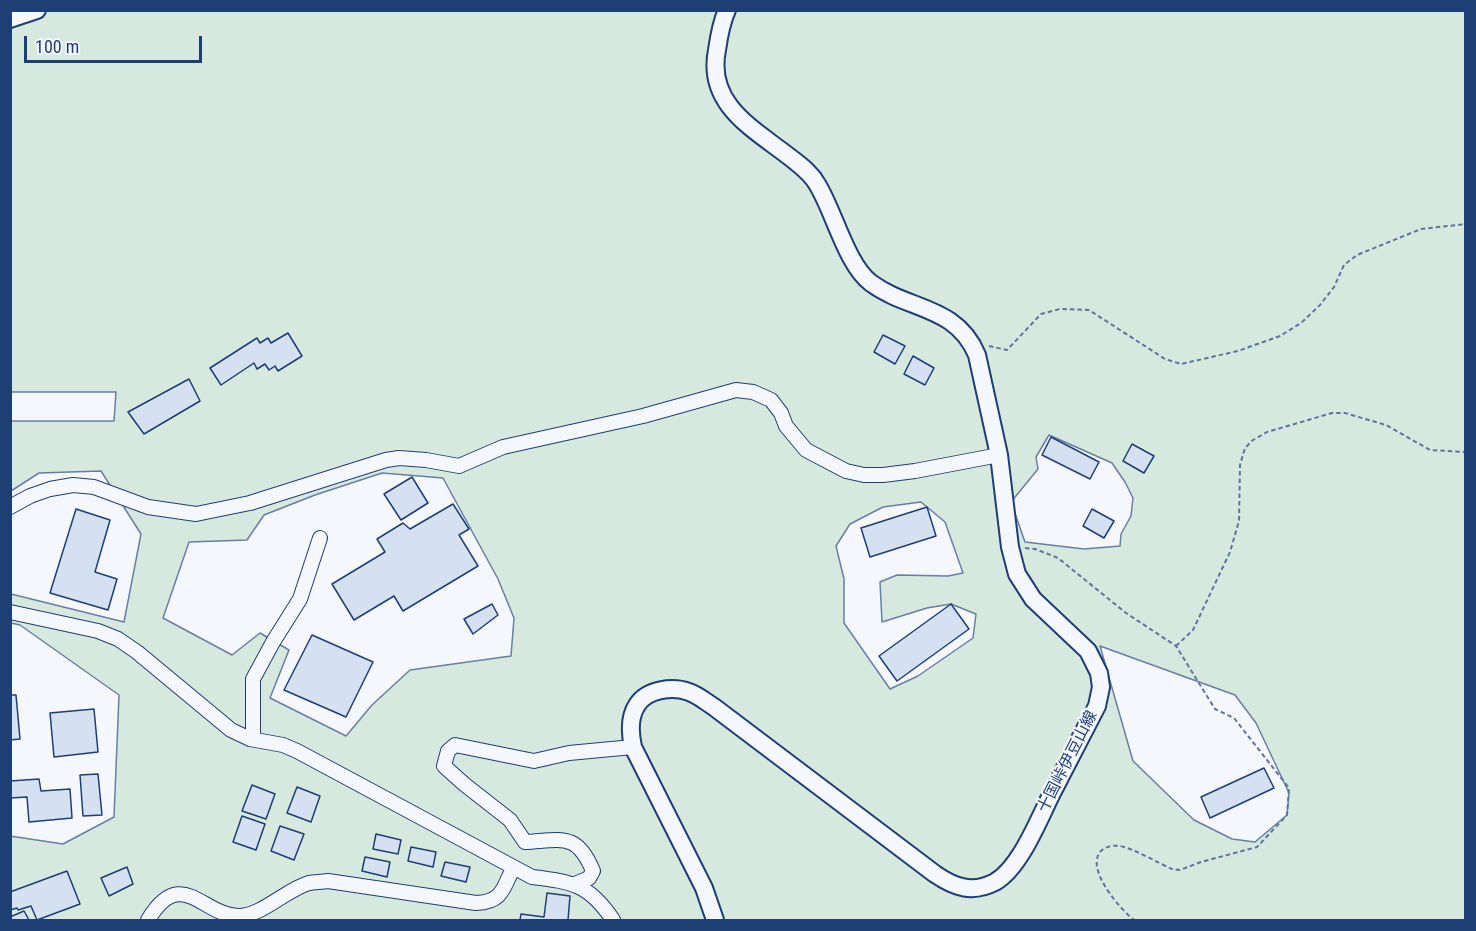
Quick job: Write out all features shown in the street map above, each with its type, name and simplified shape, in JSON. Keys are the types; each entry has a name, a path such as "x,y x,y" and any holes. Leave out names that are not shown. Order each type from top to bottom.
{"main road":[{"name":"十国峠伊豆山線","path":"715,921 704,888 633,747 630,733 632,716 638,703 657,690 674,689 689,692 714,707 952,885 970,890 995,881 1010,868 1030,836 1097,706 1101,687 1099,673 1088,651 1033,599 1017,574 1010,547 999,455 977,355 972,343 965,333 950,320 891,294 873,284 859,272 817,183 806,170 736,114 724,101 716,82 715,60 722,20 727,10"},
{"path":"10,19 31,12"}],"street":[{"path":"10,507 40,492 74,485 94,487 148,507 169,512 196,514 250,503 386,460 417,459 459,466 503,447 643,416 736,390 753,392 771,400 781,413 786,426 806,450 855,473 883,475 999,455"},
{"path":"253,739 253,679 300,599 320,538"},
{"path":"10,612 98,631 118,639 231,730 253,739 283,745 297,751 532,877 574,884 601,901 613,921"},
{"path":"574,884 589,878 593,871 586,854 575,842 559,840 525,842 510,820 444,766 448,751 455,745 534,761 570,753 633,747"},
{"path":"148,921 160,903 169,897 193,896 227,914 240,916 251,913 308,883 328,881 476,903 489,902 500,896 513,868"}],"path":[{"path":"972,343 1006,350 1041,314 1060,309 1089,310 1165,359 1181,364 1202,360 1238,351 1280,336 1301,323 1320,305 1334,287 1344,266 1357,255 1421,229 1466,224"},
{"path":"1176,646 1193,630 1230,552 1239,521 1240,465 1245,448 1253,440 1267,432 1332,413 1345,413 1386,425 1430,450 1466,452"},
{"path":"1010,547 1035,549 1058,558 1126,613 1176,646 1215,709 1234,718 1289,788 1287,815 1257,847 1180,870 1172,869 1120,846 1108,846 1100,852 1096,861 1102,882 1134,921"}],"shaded area":[{"path":"11,11 1465,11 1465,920 11,920 10,836 63,844 114,817 119,695 20,625 11,623 11,594 124,622 141,534 101,471 39,473 11,491 11,421 114,421 116,392 11,392","holes":["1049,435 1112,463 1133,498 1131,516 1121,534 1120,546 1084,549 1025,542 1011,502 1038,469 1036,457","382,473 443,478 498,579 514,618 511,656 410,670 372,705 346,736 270,698 289,650 260,633 232,655 163,618 189,542 247,540 264,515","921,502 945,522 963,573 948,576 897,575 880,582 882,622 927,608 951,604 976,614 973,638 918,676 890,689 844,623 844,579 836,546 850,524 883,507","1100,646 1235,695 1256,723 1289,793 1287,815 1255,842 1232,839 1194,820 1133,761"]}],"building":[{"path":"288,333 302,356 278,371 275,366 269,370 265,364 257,369 254,363 221,385 210,368 257,338 260,343 268,338 271,343"},
{"path":"883,335 905,346 895,364 874,352"},
{"path":"913,356 934,368 925,385 904,374"},
{"path":"189,379 200,401 144,434 128,412"},
{"path":"1051,437 1099,462 1090,479 1042,455"},
{"path":"1132,444 1154,456 1144,473 1123,461"},
{"path":"412,477 428,503 401,520 384,494"},
{"path":"453,504 469,529 459,535 478,566 403,611 394,596 354,620 332,584 385,552 377,539 403,523 410,529"},
{"path":"927,507 936,536 870,557 861,528"},
{"path":"76,509 110,520 95,572 117,579 108,610 50,593"},
{"path":"1092,509 1114,521 1104,538 1083,526"},
{"path":"492,604 498,615 473,634 464,619"},
{"path":"951,604 969,629 897,681 879,656"},
{"path":"312,635 373,662 346,717 284,690"},
{"path":"10,695 16,695 20,739 10,740"},
{"path":"94,709 98,752 54,757 50,713"},
{"path":"1264,768 1274,788 1210,818 1201,797"},
{"path":"98,774 102,815 83,816 80,775"},
{"path":"39,779 41,791 70,789 72,818 29,822 27,797 10,798 10,781"},
{"path":"252,785 275,794 266,819 242,811"},
{"path":"297,787 320,796 311,822 287,813"},
{"path":"242,816 265,824 256,850 233,842"},
{"path":"280,826 304,834 294,860 271,851"},
{"path":"376,834 401,840 398,854 373,849"},
{"path":"411,847 436,852 433,867 408,861"},
{"path":"365,857 390,862 387,877 362,871"},
{"path":"445,862 470,867 466,882 441,876"},
{"path":"127,867 133,884 109,896 101,878"},
{"path":"67,871 80,904 37,920 31,906 10,910 10,892"},
{"path":"547,893 570,896 568,920 520,920 521,914 544,917"},
{"path":"24,911 29,920 10,920 10,917"}]}
